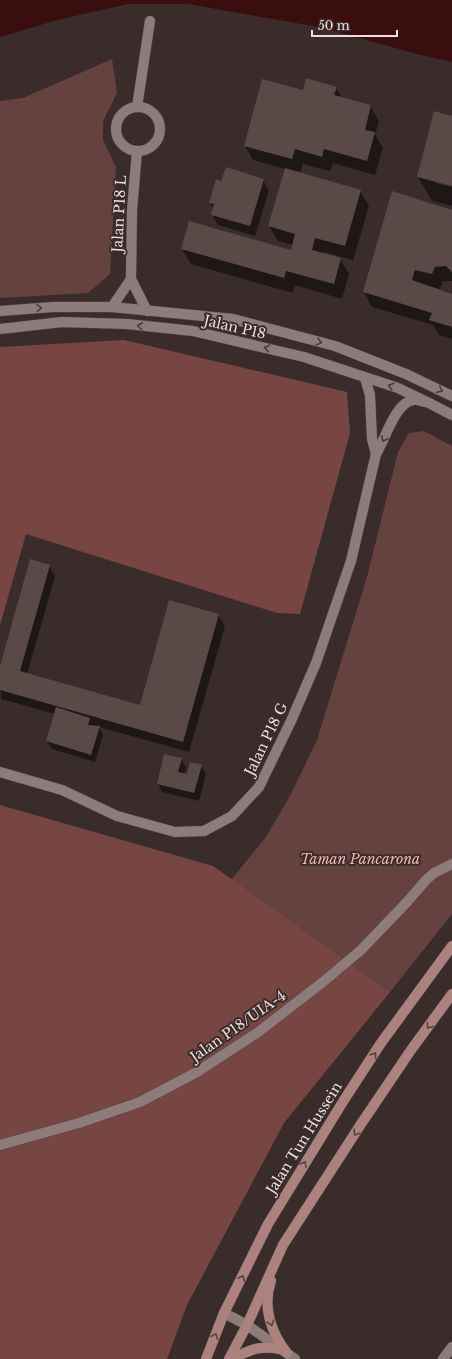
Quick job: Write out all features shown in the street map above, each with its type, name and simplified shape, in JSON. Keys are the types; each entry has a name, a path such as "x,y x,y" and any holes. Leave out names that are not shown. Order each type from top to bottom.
{"main road":[{"name":"Jalan Tun Hussein","path":"206,1359 224,1313 268,1224 329,1122 381,1043 452,946"},
{"path":"229,1359 247,1325 283,1246 361,1124 411,1050 452,994"},
{"path":"283,1246 269,1286 267,1313 278,1341 287,1354"},
{"path":"232,1359 252,1349 268,1347 287,1354"}],"street":[{"path":"137,107 150,21"},
{"path":"137,107 152,111 159,121 160,128 159,136 156,142 151,147 137,151 124,146 117,135 116,128 120,116 130,108 137,107"},
{"name":"Jalan P18 L","path":"137,151 132,210 131,279 147,310"},
{"path":"112,307 131,279"},
{"name":"Jalan P18","path":"0,311 53,307 112,307 232,319 335,346 406,374 452,396"},
{"name":"Jalan P18","path":"0,329 62,322 127,324 193,331 304,357 398,388 452,415"},
{"name":"Jalan P18 G","path":"365,378 370,395 372,439 376,454"},
{"name":"Jalan P18 G","path":"0,772 62,790 117,816 175,832 204,831 232,816 259,787 291,721 316,663 351,561 376,454 382,445 395,416 402,406 413,400 429,403"},
{"name":"Jalan P18/UIA-4","path":"0,1145 79,1123 140,1102 197,1072 257,1033 323,982 361,950 426,880 434,873 452,864"},
{"path":"224,1313 247,1325 287,1354"},
{"path":"443,1359 452,1347"}],"green space":[{"path":"112,59 117,93 103,121 103,140 116,167 110,274 88,293 0,298 0,101 23,98"},
{"name":"Taman Pancarona","path":"424,431 452,446 452,914 390,992 231,880 266,837 290,796 317,740 367,577 398,452 409,433"}],"shaded area":[{"path":"0,0 452,0 452,62 417,54 324,28 188,4 128,4 57,20 0,37"},
{"path":"124,340 347,392 350,433 300,614 277,613 26,534 0,625 0,347"},
{"path":"0,805 213,866 390,992 284,1123 187,1305 167,1359 0,1359"}],"building":[{"path":"306,78 337,87 334,95 371,105 365,130 375,132 367,161 324,149 322,157 295,149 292,159 244,146 262,79 303,90"},
{"path":"434,111 452,116 452,186 417,177"},
{"path":"226,167 264,179 250,226 211,215 214,204 209,203 216,179 221,181"},
{"path":"285,168 361,190 345,246 315,238 312,250 341,258 334,284 286,271 284,278 181,249 189,221 291,250 295,234 268,226"},
{"path":"392,191 452,210 452,272 446,266 435,267 432,274 415,270 412,280 452,294 452,327 429,320 432,313 363,292"},
{"path":"30,559 50,565 20,671 140,705 169,600 219,614 183,742 0,690 0,666"},
{"path":"56,707 90,718 88,725 100,726 91,755 46,741"},
{"path":"164,754 182,758 178,772 187,774 190,762 202,765 194,793 157,784"}]}
